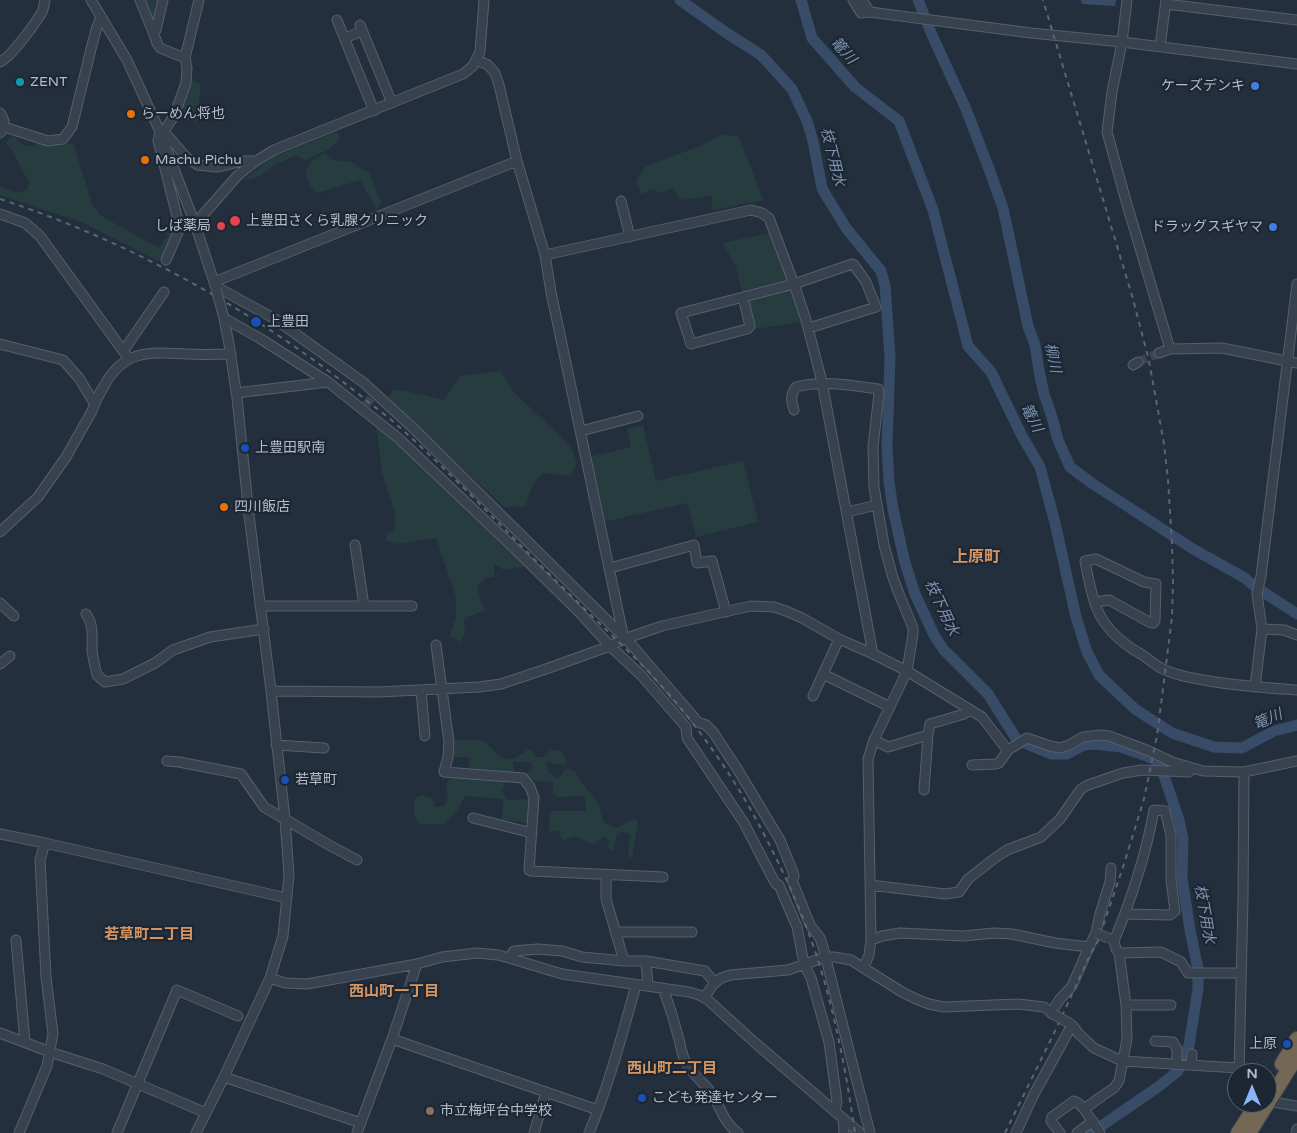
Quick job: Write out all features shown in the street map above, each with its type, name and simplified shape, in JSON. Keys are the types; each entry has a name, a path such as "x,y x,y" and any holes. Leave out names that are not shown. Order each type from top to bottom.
{"highway":[{"path":"1277,1076 1297,1040"},
{"path":"1277,1082 1297,1056"},
{"path":"1238,1133 1253,1113"},
{"path":"1249,1133 1258,1113"}],"street":[{"path":"0,62 6,59 21,42 43,10 45,0"},
{"path":"91,0 127,60 160,132 196,224 224,318 236,393 285,819 289,875 283,936 270,978 196,1133"},
{"path":"140,0 160,48 185,58"},
{"path":"153,32 156,30 163,0"},
{"path":"166,260 180,228 158,141 160,132 166,128 176,112 186,81 187,68 185,58 199,0"},
{"path":"196,224 238,175 274,150 463,74 477,60 481,47 484,0"},
{"path":"852,0 860,13 870,12 1297,64"},
{"path":"862,0 870,12"},
{"path":"1127,0 1107,132 1170,349"},
{"path":"1160,47 1166,2 1297,20"},
{"path":"0,113 4,121 2,130 48,141 63,139 72,127 92,45 101,17"},
{"path":"337,20 374,111"},
{"path":"344,38 361,28 392,103"},
{"path":"477,60 488,65 495,73 517,161 545,255 551,292 624,638"},
{"path":"160,132 167,135 187,158 198,165 216,167 242,161 256,161"},
{"path":"215,286 517,161"},
{"path":"621,201 630,237"},
{"path":"545,255 751,210 768,218 809,328 822,382 873,654"},
{"path":"0,214 25,223 40,236 129,359"},
{"path":"743,297 750,326 747,329 691,344 682,313 743,297 794,284 852,264 854,265 866,282 876,307 809,328"},
{"path":"1255,687 1262,629 1257,594 1261,576 1297,284"},
{"path":"215,286 275,319 364,383 369,402 397,437 512,546 580,613 610,646 642,675 686,727 687,738 744,823 773,879 779,885 796,927 804,964 811,978 829,1042 837,1102 835,1111"},
{"path":"124,350 164,292"},
{"path":"224,318 261,339 328,382 369,402 419,434 624,638 698,722 706,725 713,732 780,840 793,872 794,877 792,880 810,925 820,938 870,1133"},
{"path":"0,344 63,360 79,378 94,403"},
{"path":"1160,353 1170,349 1222,348 1297,363"},
{"path":"0,532 38,497 66,457 112,372 129,359 143,354 160,352 209,355 231,354"},
{"path":"236,393 328,382"},
{"path":"794,410 791,397 796,387 822,382 878,389 880,393 874,439 874,487 884,545 893,578 913,631 907,671 868,756 871,940 869,955 864,967"},
{"path":"581,432 638,416"},
{"path":"847,512 877,505"},
{"path":"355,545 364,606"},
{"path":"610,568 694,546 697,563 712,561 726,612"},
{"path":"1095,602 1109,600 1153,623 1155,621 1156,584 1144,582 1096,559 1085,561 1095,602 1105,623 1124,643 1160,668 1192,678 1255,687 1297,690"},
{"path":"0,603 14,616"},
{"path":"260,606 412,606"},
{"path":"271,691 379,692 501,684 610,646 624,638 662,626 751,606 774,607 802,618 839,639 907,671 982,717 1005,747 1011,748"},
{"path":"86,614 90,620 92,630 92,652 97,675 105,682 122,679 155,662 173,650 210,637 264,629"},
{"path":"1262,629 1284,630 1297,635"},
{"path":"813,696 839,639"},
{"path":"436,645 449,742 444,772 523,778 530,787 534,798 529,870 663,877"},
{"path":"0,664 10,656"},
{"path":"823,674 890,707"},
{"path":"420,690 425,736"},
{"path":"924,790 930,724 964,714 970,710"},
{"path":"874,740 888,747 928,735"},
{"path":"972,764 999,763 1011,748 1027,738 1060,748 1083,737 1101,735 1109,736 1149,751 1172,762 1203,771"},
{"path":"276,744 324,748"},
{"path":"167,761 241,774 264,807 329,846 357,860"},
{"path":"870,884 945,894 958,892 968,879 1007,850 1041,837 1060,819 1081,789 1123,773 1142,770 1244,772 1297,761"},
{"path":"1239,1063 1244,898 1244,772"},
{"path":"1111,940 1125,914 1150,832 1154,810 1165,811 1171,835 1171,880 1175,910 1170,915 1125,914"},
{"path":"473,818 532,833"},
{"path":"0,834 287,898"},
{"path":"19,1133 47,1066 53,1034 46,977 40,860 45,843"},
{"path":"1052,1014 1060,999 1072,986 1096,933 1110,882 1111,868"},
{"path":"606,875 606,899 624,961"},
{"path":"615,932 692,932"},
{"path":"871,940 900,933 963,936 994,933 1012,934 1055,943 1089,947"},
{"path":"1084,1109 1114,1088 1119,1081 1127,1039 1126,1005 1119,953 1111,940 1096,933"},
{"path":"16,940 25,1042"},
{"path":"509,958 514,950 562,951 582,957 646,961 705,971 715,982"},
{"path":"1119,953 1161,952 1181,962 1188,973 1241,973"},
{"path":"270,978 285,983 307,984 417,964 442,957 477,953 498,955 562,974 689,992 704,998 860,1133"},
{"path":"704,998 715,982 720,978 730,975 788,970 826,957 841,958 851,960 902,992 929,1004 944,1007 1018,1004 1044,1007 1052,1014 1071,1024 1078,1034 1094,1048 1122,1061 1227,1069"},
{"path":"646,961 648,986"},
{"path":"357,1133 392,1039 417,964"},
{"path":"589,1133 618,1051 636,985"},
{"path":"663,988 685,1061 712,1094 729,1124 738,1133"},
{"path":"117,1133 136,1083 177,990 238,1016"},
{"path":"1126,1005 1171,1005"},
{"path":"1016,1133 1071,1024"},
{"path":"0,1033 103,1069 206,1113"},
{"path":"392,1039 598,1110"},
{"path":"1155,1041 1173,1042 1177,1049 1177,1064"},
{"path":"1190,1065 1192,1054"},
{"path":"224,1076 361,1123"},
{"path":"534,1133 546,1092"},
{"path":"1060,1133 1051,1122 1052,1117 1074,1101 1084,1109 1100,1133"},
{"path":"1277,1101 1297,1106"},
{"path":"843,1119 844,1133"},
{"path":"1077,1133 1094,1122"},
{"path":"1296,1133 1297,1129"}],"green space":[{"path":"143,0 160,0 153,23"},
{"path":"189,79 201,84 196,122 177,117"},
{"path":"337,131 340,139 328,150 305,160 296,155 257,177 243,180 275,156"},
{"path":"721,135 739,136 763,200 713,210 711,196 682,200 672,188 661,193 653,189 641,194 636,181 645,167 702,145"},
{"path":"13,136 24,146 33,146 39,141 56,146 73,143 92,204 100,215 155,246 160,247 167,236 172,222 177,224 165,256 158,261 86,224 0,195 0,186 18,193 27,190 29,183 12,150 5,142"},
{"path":"325,153 333,160 351,162 369,173 381,202 377,209 360,180 317,193 311,187 305,172 312,161"},
{"path":"769,233 803,321 755,329 749,320 736,267 723,243"},
{"path":"501,371 512,390 570,446 577,462 571,476 543,473 532,486 526,506 504,507 388,398 393,390 406,391 444,400 460,376"},
{"path":"643,425 656,481 743,461 758,522 696,537 687,503 604,522 589,457 631,447 627,429"},
{"path":"376,426 398,442 458,502 528,566 504,570 494,564 494,577 485,578 477,586 481,601 486,610 464,618 465,632 461,642 450,636 456,617 456,597 436,538 398,544 386,541 387,533 395,531 395,512 382,473"},
{"path":"453,740 484,742 506,759 514,758 527,750 531,750 537,757 543,757 551,750 562,751 567,761 565,765 547,762 548,771 551,774 558,778 563,774 563,771 569,768 575,772 598,804 603,821 608,825 618,828 632,819 638,821 632,857 628,857 630,834 617,833 613,851 607,848 609,842 604,836 594,845 575,836 563,840 558,831 548,831 551,811 586,811 585,796 558,797 553,794 553,782 534,781 527,777 527,773 532,768 531,762 513,762 513,775 469,772 469,757 453,757 451,753"},
{"path":"450,777 499,778 505,784 502,791 508,800 531,799 528,823 502,820 503,799 466,796 461,802 459,810 444,824 419,824 414,812 415,798 421,795 432,798 435,807 445,806 448,795 446,785"}],"water":[{"path":"1081,0 1116,0 1115,6 1082,4"}],"waterway":[{"name":"枝下用水","path":"680,0 761,55 792,89 807,121 822,188 846,228 881,271 885,285 890,357 887,446 889,482 905,563 915,594 934,635 943,649 988,694 1017,740 1051,754 1067,754 1084,745 1095,744 1121,747 1147,756 1160,764 1179,820 1183,839 1182,878 1198,969 1198,989 1189,1045 1177,1072 1091,1133"},
{"name":"篭川","path":"801,0 812,38 855,87 899,121 933,210 968,346 991,372 1022,436 1040,467 1055,523 1076,617 1087,652 1099,675 1135,709 1172,733 1214,747 1242,748 1274,731 1297,725"},
{"name":"柳川","path":"918,0 966,109 1003,208 1028,326 1035,345 1044,394 1058,440 1070,467 1193,549 1245,578 1297,614"}],"tunnel":[{"path":"1138,362 1159,353"},
{"path":"366,405 371,398"}],"railway":[{"path":"1005,1133 1098,941 1124,864 1144,799 1157,736 1172,617 1172,544 1168,480 1164,444 1149,361 1133,299 1043,0"},
{"path":"0,199 49,216 96,236 189,281 234,307 320,365 417,443 657,681 705,739 733,780 758,823 793,895 815,951 827,990 841,1051 855,1133"}],"place":[{"name":"ZENT","path":"20,82"},
{"name":"ケーズデンキ","path":"1255,86"},
{"name":"らーめん将也","path":"131,114"},
{"name":"Machu Pichu","path":"145,160"},
{"name":"上豊田さくら乳腺クリニック","path":"235,221"},
{"name":"しば薬局","path":"221,226"},
{"name":"ドラッグスギヤマ","path":"1273,227"},
{"name":"上豊田","path":"256,322"},
{"name":"上豊田駅南","path":"245,448"},
{"name":"四川飯店","path":"224,507"},
{"name":"若草町","path":"285,780"},
{"name":"上原","path":"1287,1044"},
{"name":"こども発達センター","path":"642,1098"},
{"name":"市立梅坪台中学校","path":"430,1111"}],"district":[{"name":"上原町","path":"976,558"},
{"name":"若草町二丁目","path":"149,935"},
{"name":"西山町一丁目","path":"394,992"},
{"name":"西山町二丁目","path":"672,1069"}]}
